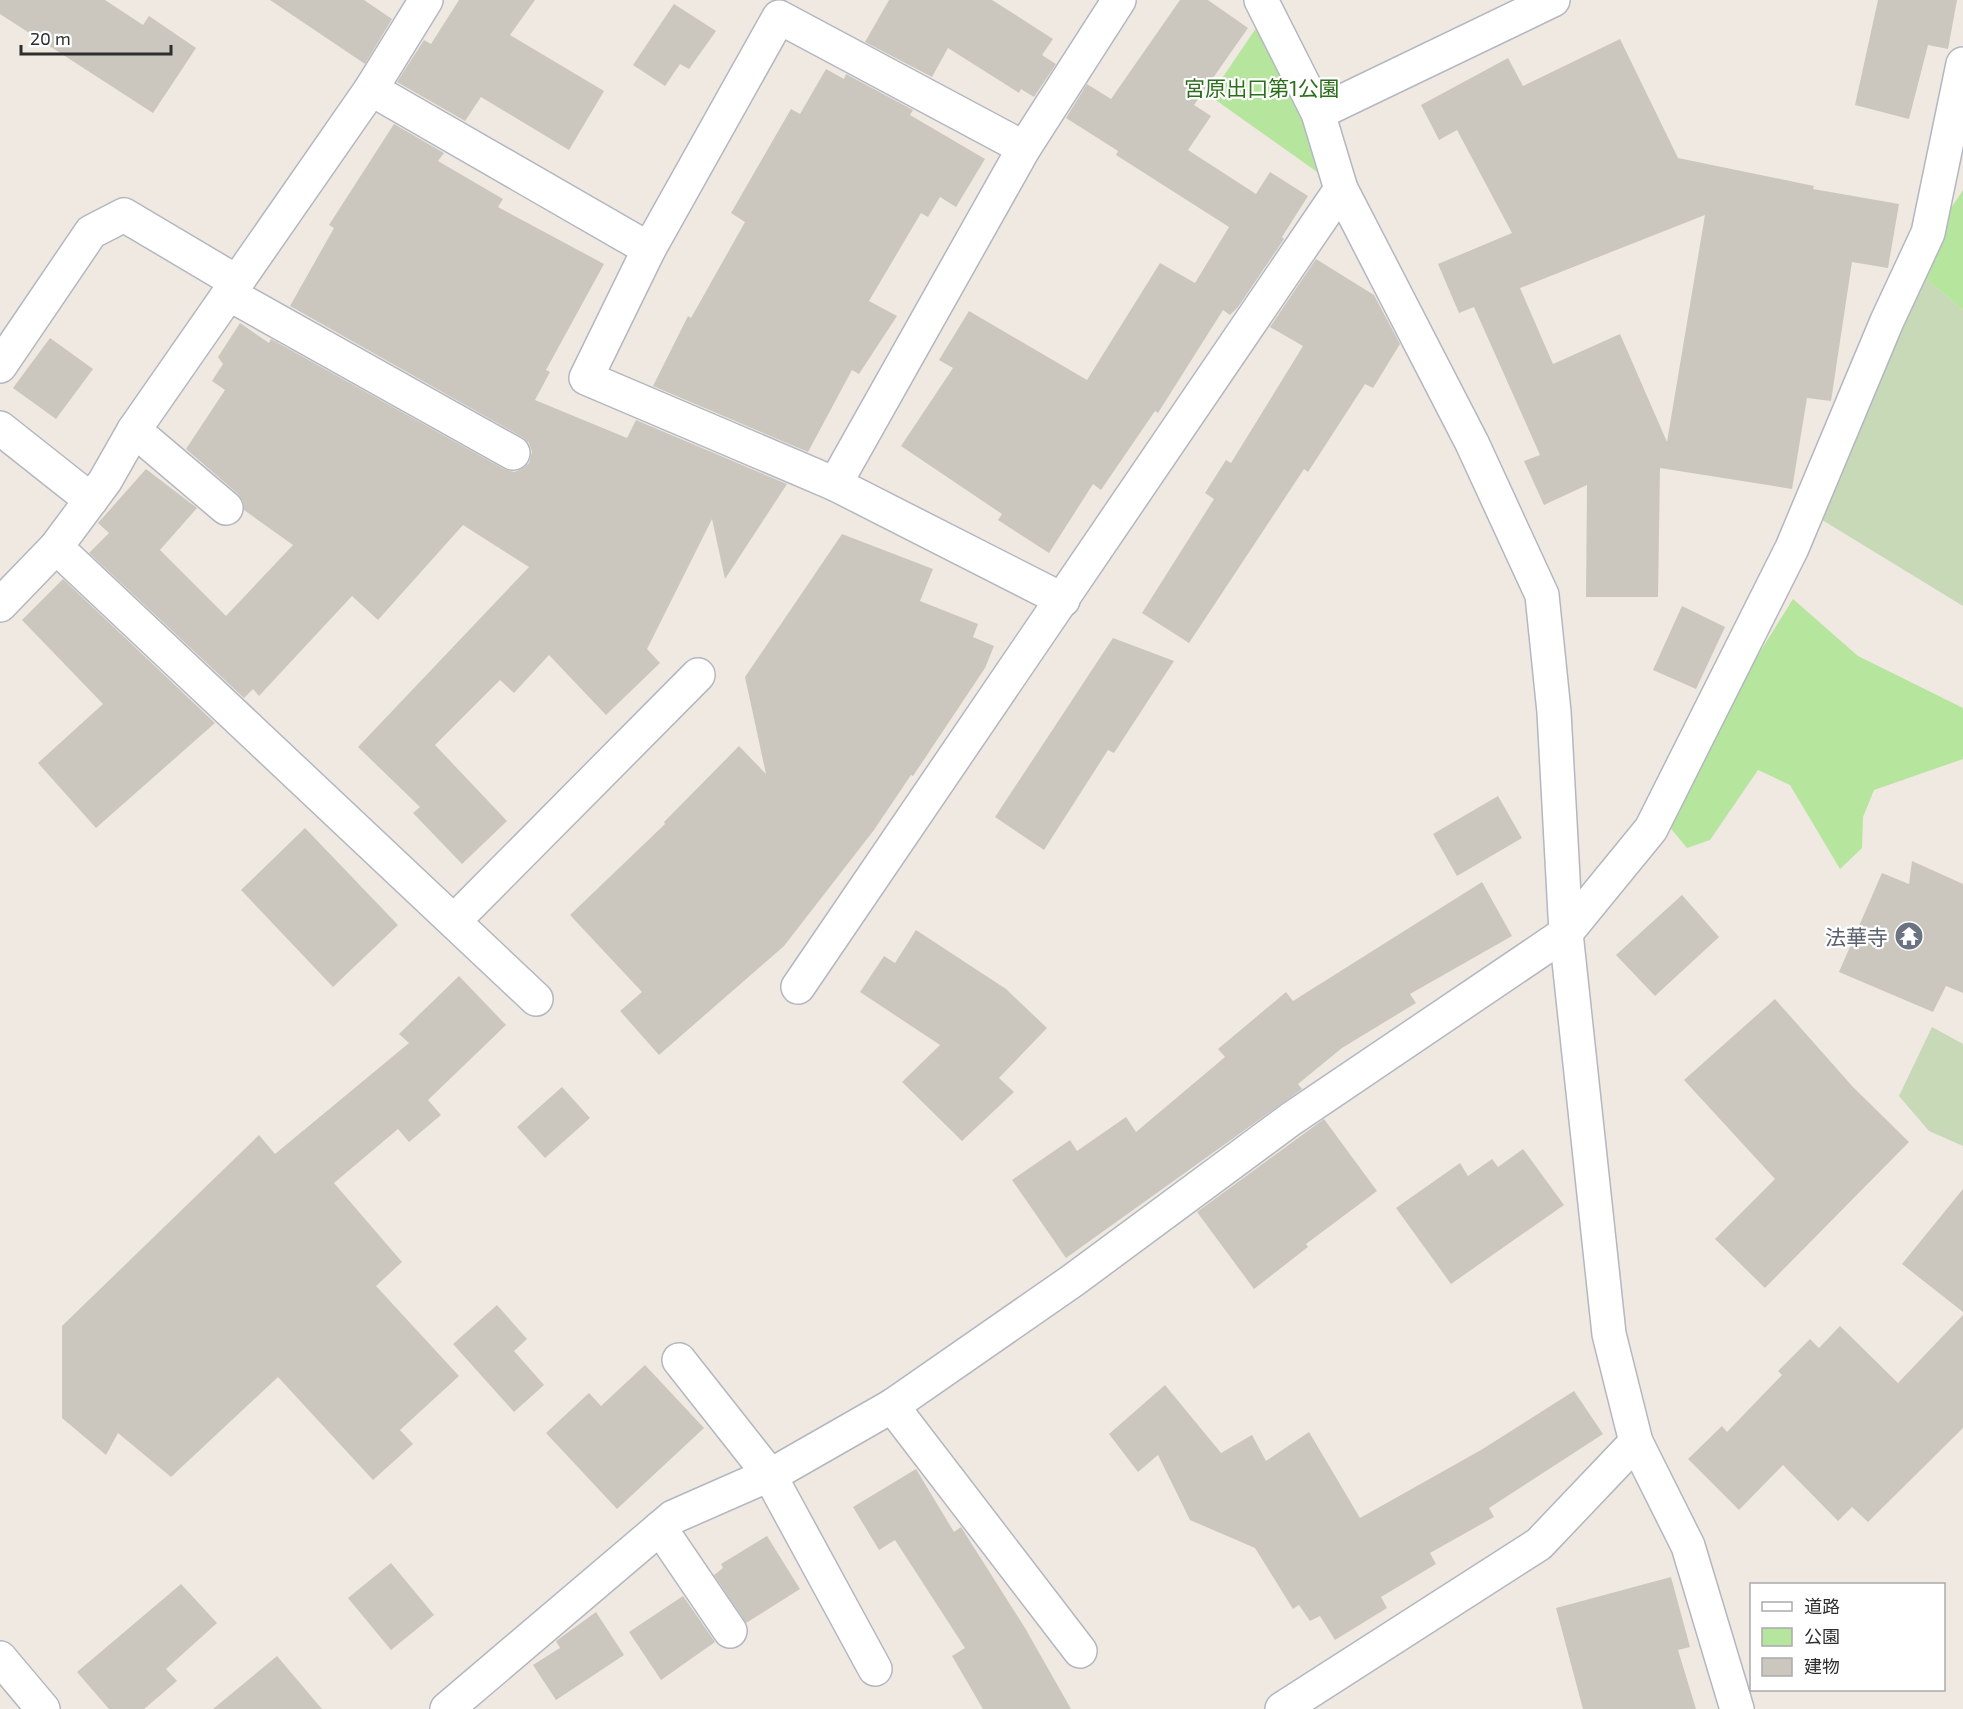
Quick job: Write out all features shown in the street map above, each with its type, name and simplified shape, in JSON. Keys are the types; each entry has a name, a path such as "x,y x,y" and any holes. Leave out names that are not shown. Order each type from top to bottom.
{"street":[{"path":"0,605 56,547 91,500 134,430 371,89 426,0"},
{"path":"835,484 1023,148 1119,0"},
{"path":"1261,0 1318,113 1341,189 1472,443 1542,595 1554,712 1566,933 1609,1334 1636,1442 1688,1546 1737,1709"},
{"path":"1318,113 1553,0"},
{"path":"1023,148 779,17 649,249 586,378 835,484 1063,600"},
{"path":"1928,233 1963,63"},
{"path":"371,89 649,249"},
{"path":"447,1709 481,1698 673,1517 769,1474 892,1406 1072,1281 1291,1119 1566,933 1655,822 1792,548 1887,321 1928,233 1963,183"},
{"path":"798,987 1341,189"},
{"path":"0,366 91,232 124,214 233,288 513,453"},
{"path":"0,428 91,500"},
{"path":"134,430 226,508"},
{"path":"56,547 536,999"},
{"path":"454,921 698,675"},
{"path":"679,1360 769,1474 875,1669"},
{"path":"892,1406 1080,1651"},
{"path":"1282,1709 1539,1544 1636,1442"},
{"path":"660,1528 730,1631"},
{"path":"0,1658 43,1709"}],"green space":[{"name":"宮原出口第1公園","path":"1267,12 1341,189 1210,96"},
{"path":"1963,190 1963,310 1912,267"},
{"path":"1912,267 1963,310 1963,606 1814,515"},
{"path":"1793,599 1858,656 1963,708 1963,759 1874,790 1863,817 1862,848 1840,869 1790,785 1758,770 1710,840 1687,848 1659,814"},
{"path":"1932,1027 1963,1044 1963,1146 1929,1131 1899,1096"}],"building":[{"path":"0,0 105,0 143,25 149,16 196,48 153,113 0,14"},
{"path":"270,0 364,0 392,19 365,64"},
{"path":"459,0 535,0 510,35 604,91 569,150 481,97 465,121 397,82 424,40 431,44"},
{"path":"889,0 992,0 1053,39 1042,55 1056,64 1034,97 1021,89 1019,93 948,48 932,77 865,42"},
{"path":"1180,0 1208,0 1248,28 1194,105 1211,116 1188,150 1256,194 1270,172 1308,196 1282,237 1284,239 1238,307 1230,315 1223,310 1158,413 1155,411 1101,490 1093,484 1049,553 998,520 1002,514 901,446 953,368 939,360 969,311 1087,380 1160,263 1195,283 1229,227 1116,155 1118,151 1066,118 1087,84 1111,99"},
{"path":"1878,0 1957,0 1948,49 1928,45 1909,119 1855,105"},
{"path":"674,4 716,31 689,69 680,64 665,86 633,65"},
{"path":"1620,39 1678,158 1814,186 1813,189 1899,204 1888,268 1852,262 1831,401 1807,398 1792,489 1660,468 1658,597 1586,597 1587,485 1544,505 1524,461 1540,455 1474,307 1459,313 1438,264 1512,233 1457,130 1439,140 1421,105 1508,58 1523,86","holes":["1705,215 1667,442 1620,334 1553,364 1520,288"]},
{"path":"826,69 844,79 846,74 913,110 910,115 985,159 956,207 940,197 928,217 921,213 869,301 897,316 859,374 852,370 808,452 653,386 688,316 691,318 745,222 731,213 791,109 800,114"},
{"path":"394,124 444,153 438,161 503,199 498,207 604,264 546,370 550,372 535,400 627,438 636,420 787,484 725,579 712,519 647,649 660,663 606,715 549,655 514,693 500,680 435,745 507,821 462,864 413,813 420,807 358,747 529,567 463,525 378,620 352,596 259,696 253,689 244,698 89,553 109,533 98,523 146,469 197,508 160,550 226,616 293,545 244,510 243,501 238,494 186,449 225,390 212,381 223,364 218,357 240,323 269,343 271,339 504,469 514,472 529,463 532,452 529,443 522,437 290,306 334,228 329,225"},
{"path":"1316,259 1374,295 1400,344 1373,388 1365,384 1308,472 1304,469 1189,643 1142,613 1214,499 1205,493 1226,460 1231,463 1303,346 1270,327"},
{"path":"50,338 93,369 56,419 13,388"},
{"path":"842,534 933,569 920,601 978,624 973,637 994,646 985,668 913,776 911,775 874,830 784,946 659,1055 620,1011 642,992 570,915 665,824 664,822 739,746 766,774 745,677"},
{"path":"63,579 215,723 96,828 38,763 103,704 22,620"},
{"path":"1682,606 1725,627 1696,689 1653,670"},
{"path":"1113,638 1174,661 1114,753 1108,750 1044,850 995,817"},
{"path":"1498,796 1522,838 1457,876 1433,834"},
{"path":"305,828 398,925 333,987 241,890"},
{"name":"法華寺","path":"1912,861 1963,884 1963,993 1946,986 1933,1012 1839,972 1882,873 1909,884"},
{"path":"1482,882 1512,936 1410,994 1416,1003 1342,1048 1298,1084 1302,1089 1066,1258 1012,1180 1070,1140 1077,1151 1126,1117 1136,1132 1225,1057 1218,1049 1286,992 1293,1001"},
{"path":"1682,895 1719,937 1655,996 1616,955"},
{"path":"916,930 1006,989 1047,1028 999,1078 1014,1092 962,1141 902,1082 940,1045 860,992 884,956 895,963"},
{"path":"459,976 506,1025 428,1100 441,1115 409,1142 398,1129 334,1183 402,1262 376,1286 459,1376 400,1430 413,1444 373,1480 278,1377 171,1477 118,1433 106,1455 62,1418 62,1326 259,1135 275,1154 409,1043 399,1034"},
{"path":"1775,999 1853,1087 1909,1142 1765,1288 1715,1239 1775,1179 1684,1080"},
{"path":"562,1087 590,1118 545,1158 517,1127"},
{"path":"1324,1119 1377,1191 1306,1244 1308,1247 1254,1289 1197,1212"},
{"path":"1523,1149 1564,1205 1451,1284 1396,1208 1460,1163 1468,1176 1492,1159 1498,1167"},
{"path":"1963,1189 1963,1312 1902,1264"},
{"path":"497,1305 527,1339 514,1351 544,1385 514,1412 453,1344"},
{"path":"1963,1315 1963,1428 1868,1522 1852,1507 1838,1521 1783,1465 1739,1510 1688,1459 1722,1426 1727,1432 1782,1375 1778,1371 1810,1339 1819,1348 1840,1326 1898,1383"},
{"path":"645,1365 704,1428 617,1509 546,1433 589,1393 601,1406"},
{"path":"1165,1385 1221,1453 1252,1435 1266,1461 1309,1432 1360,1518 1481,1450 1574,1391 1603,1434 1489,1508 1494,1517 1430,1553 1436,1564 1381,1597 1387,1608 1335,1640 1320,1616 1310,1621 1299,1605 1293,1609 1255,1548 1190,1520 1158,1455 1138,1472 1109,1434"},
{"path":"916,1469 954,1532 961,1527 1025,1628 1071,1709 983,1709 952,1656 965,1648 895,1540 879,1550 853,1507"},
{"path":"767,1536 800,1589 746,1623 714,1575 723,1568 721,1564"},
{"path":"391,1563 434,1615 391,1650 348,1598"},
{"path":"1671,1577 1690,1647 1678,1650 1696,1709 1583,1709 1556,1608"},
{"path":"181,1584 217,1623 166,1669 177,1681 144,1709 109,1709 77,1672"},
{"path":"683,1596 715,1642 661,1680 629,1632"},
{"path":"596,1612 624,1655 556,1700 533,1665 560,1648 556,1641"},
{"path":"277,1656 322,1709 213,1709"}],"place":[{"name":"法華寺","path":"1909,936"}]}
